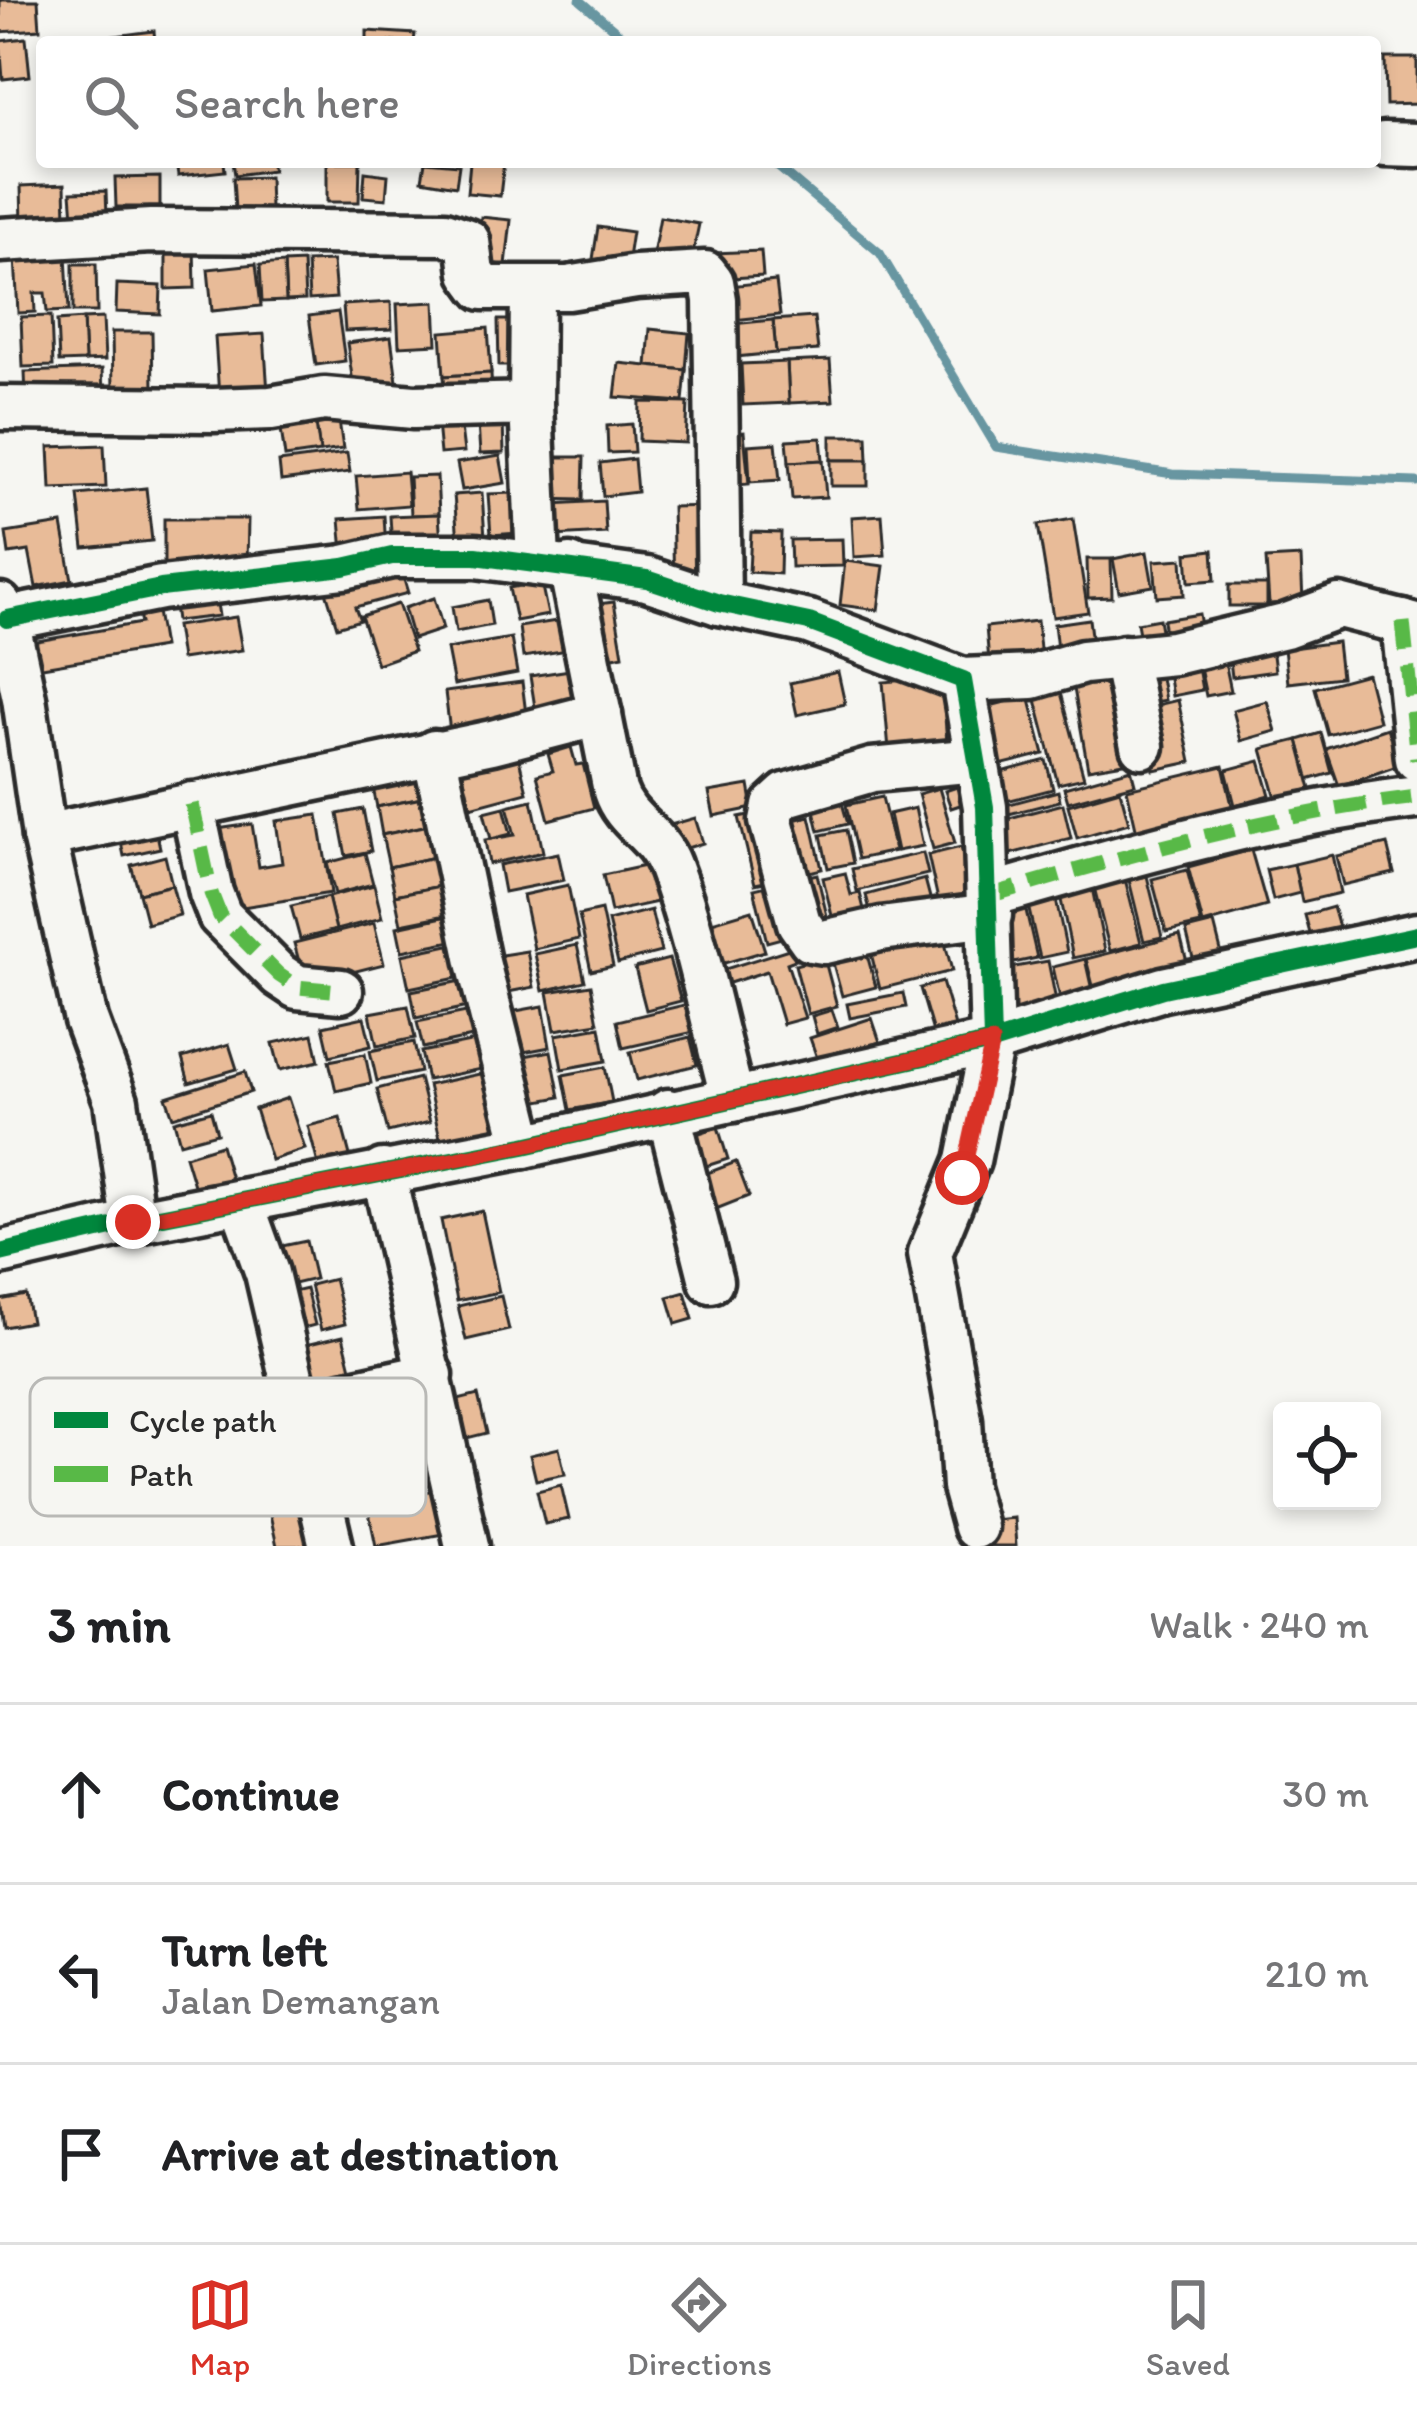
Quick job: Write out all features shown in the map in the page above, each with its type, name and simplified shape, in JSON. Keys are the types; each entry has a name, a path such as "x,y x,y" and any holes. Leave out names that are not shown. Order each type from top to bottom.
{"street":[{"path":"0,240 152,231 446,233 468,241 472,273 483,288 532,290 705,273 712,282 717,333 718,603"},
{"path":"532,290 531,404 554,564 600,714 619,803 647,829 670,866 733,1100"},
{"path":"0,408 214,410 324,399 414,407 531,404"},
{"path":"133,1222 116,1101 86,1020 44,836 28,721 3,612 344,567 392,556 476,556 647,579 718,603 809,622 963,680 1032,677 1083,662 1173,653 1285,626 1339,606 1410,624 1417,759"},
{"path":"1124,657 1142,746"},
{"path":"963,680 985,807 992,1042 968,1160 930,1253 960,1420 964,1487 975,1527"},
{"path":"44,836 533,733 600,714"},
{"path":"434,752 478,962 524,1146"},
{"path":"976,760 872,770 786,795 774,806 771,821 799,923 811,940 989,906 1234,830 1417,797"},
{"path":"193,804 220,916 296,987 341,992"},
{"path":"0,1253 133,1222 524,1146 992,1042 1163,989 1417,935"},
{"path":"668,1112 711,1281"},
{"path":"383,1171 466,1546"},
{"path":"241,1201 267,1273 291,1378"},
{"path":"417,1378 431,1375"},
{"path":"324,1516 331,1546"}],"building":[{"path":"0,0 38,0 40,29 0,32"},
{"path":"154,31 154,36 115,36"},
{"path":"367,31 415,34 415,36 367,36"},
{"path":"26,38 30,76 3,79 0,41"},
{"path":"1385,58 1417,58 1417,104 1386,105"},
{"path":"177,168 225,168 225,171 178,176"},
{"path":"234,168 273,170 235,175"},
{"path":"327,168 360,168 359,202 327,202"},
{"path":"424,168 459,168 456,186 422,180"},
{"path":"469,168 503,168 500,196 467,193"},
{"path":"365,172 388,175 386,199 363,197"},
{"path":"160,177 160,207 116,207 115,178"},
{"path":"269,177 270,209 235,210 233,178"},
{"path":"65,184 66,221 22,223 21,186"},
{"path":"106,191 107,216 73,218 71,192"},
{"path":"481,217 511,220 506,265 476,262"},
{"path":"660,217 699,224 690,267 652,260"},
{"path":"598,227 632,232 625,278 591,272"},
{"path":"166,245 194,245 195,288 166,289"},
{"path":"761,251 763,276 715,279 714,253"},
{"path":"66,255 69,311 47,312 45,293 34,293 35,312 18,313 15,257"},
{"path":"333,261 336,298 309,300 307,262"},
{"path":"303,262 305,300 286,301 284,263"},
{"path":"284,263 286,301 262,302 260,265"},
{"path":"73,264 96,264 97,312 73,312"},
{"path":"256,264 261,306 212,311 208,269"},
{"path":"776,281 780,315 733,320 729,286"},
{"path":"117,284 161,286 160,314 116,312"},
{"path":"391,302 392,329 345,331 343,305"},
{"path":"435,302 437,344 399,346 397,304"},
{"path":"338,312 345,361 316,365 309,316"},
{"path":"51,316 53,366 23,367 21,317"},
{"path":"814,317 818,350 776,353 773,320"},
{"path":"103,318 105,360 85,361 83,319"},
{"path":"83,319 85,361 59,362 57,321"},
{"path":"498,320 527,320 528,366 499,366"},
{"path":"773,320 776,353 735,357 732,324"},
{"path":"488,328 491,373 444,376 441,332"},
{"path":"650,329 689,333 686,370 647,366"},
{"path":"112,332 152,332 153,389 113,390"},
{"path":"264,334 268,393 219,396 215,337"},
{"path":"391,337 398,389 355,396 347,343"},
{"path":"830,360 833,401 789,403 787,362"},
{"path":"787,362 789,403 743,405 741,364"},
{"path":"619,363 686,370 683,402 615,397"},
{"path":"102,369 103,394 26,397 25,372"},
{"path":"491,373 492,397 446,400 444,376"},
{"path":"640,402 688,403 686,443 639,441"},
{"path":"337,406 343,449 320,452 314,410"},
{"path":"314,410 320,452 285,457 279,415"},
{"path":"460,420 464,452 440,454 437,423"},
{"path":"503,422 504,453 480,454 478,423"},
{"path":"632,424 634,452 608,453 607,426"},
{"path":"744,432 749,484 726,486 721,434"},
{"path":"831,436 867,436 868,460 831,460"},
{"path":"821,438 823,460 789,462 787,440"},
{"path":"776,443 780,480 750,482 748,445"},
{"path":"104,445 106,487 51,489 49,447"},
{"path":"347,453 350,472 281,481 279,462"},
{"path":"500,456 505,483 462,490 457,463"},
{"path":"540,457 584,457 583,500 539,499"},
{"path":"634,459 637,492 603,496 600,463"},
{"path":"823,460 826,497 792,499 789,462"},
{"path":"831,460 868,460 868,486 831,486"},
{"path":"406,472 409,505 359,509 356,476"},
{"path":"437,476 439,514 411,515 409,477"},
{"path":"146,488 152,541 84,548 78,495"},
{"path":"482,493 485,538 458,540 454,495"},
{"path":"514,493 518,533 491,535 488,494"},
{"path":"604,501 606,533 554,536 552,504"},
{"path":"709,506 711,584 674,585 672,507"},
{"path":"439,514 441,545 392,548 390,516"},
{"path":"882,515 885,555 854,557 852,517"},
{"path":"384,516 386,549 343,552 340,519"},
{"path":"164,519 248,519 247,564 164,577"},
{"path":"1073,519 1088,612 1053,617 1038,525"},
{"path":"62,524 72,580 36,587 29,551 9,554 6,533"},
{"path":"751,532 781,533 780,574 749,572"},
{"path":"842,539 843,566 791,567 790,540"},
{"path":"1213,550 1215,580 1189,582 1187,553"},
{"path":"1147,552 1153,586 1119,592 1113,559"},
{"path":"1301,557 1303,602 1269,604 1266,559"},
{"path":"1087,559 1111,559 1112,597 1088,598"},
{"path":"1182,559 1184,595 1157,597 1154,561"},
{"path":"398,560 408,593 355,607 360,620 337,627 323,582"},
{"path":"845,561 884,566 878,610 840,605"},
{"path":"541,582 548,615 516,621 509,588"},
{"path":"1229,585 1267,585 1267,606 1229,606"},
{"path":"215,591 219,616 176,621 173,597"},
{"path":"434,598 443,629 413,639 404,608"},
{"path":"155,600 163,647 24,670 20,644 141,623 136,603"},
{"path":"488,600 492,625 456,632 452,607"},
{"path":"614,602 623,655 599,660 590,605"},
{"path":"398,604 414,651 377,664 361,616"},
{"path":"1199,614 1204,644 1167,649 1163,620"},
{"path":"236,617 242,650 181,659 176,626"},
{"path":"1089,619 1093,652 1058,657 1054,624"},
{"path":"1159,619 1164,646 1142,650 1137,623"},
{"path":"563,620 568,650 523,657 519,627"},
{"path":"1037,621 1042,667 990,673 986,627"},
{"path":"511,638 517,673 454,685 447,649"},
{"path":"1271,639 1275,671 1232,677 1228,644"},
{"path":"1337,642 1341,677 1288,683 1284,649"},
{"path":"1157,656 1165,700 1139,705 1131,661"},
{"path":"1196,656 1202,690 1172,696 1166,661"},
{"path":"1224,657 1231,691 1206,696 1199,663"},
{"path":"1120,669 1136,761 1088,769 1072,677"},
{"path":"570,670 576,714 537,720 530,676"},
{"path":"838,672 845,704 797,715 790,683"},
{"path":"1367,674 1379,721 1328,735 1315,688"},
{"path":"942,677 948,757 890,761 883,682"},
{"path":"522,682 527,722 450,732 445,692"},
{"path":"1060,689 1084,778 1058,784 1035,696"},
{"path":"1029,696 1044,754 988,768 974,710"},
{"path":"1178,700 1191,762 1154,770 1140,709"},
{"path":"1267,701 1276,731 1241,741 1233,710"},
{"path":"1387,728 1400,765 1339,786 1326,749"},
{"path":"1321,733 1332,773 1308,780 1298,740"},
{"path":"1298,740 1311,789 1276,798 1262,749"},
{"path":"571,747 576,765 583,764 594,808 549,820 537,775 553,771 548,754"},
{"path":"518,755 527,792 471,807 462,770"},
{"path":"1046,760 1053,789 995,804 987,776"},
{"path":"1260,761 1270,795 1235,805 1226,770"},
{"path":"425,762 432,796 377,807 370,773"},
{"path":"1223,766 1234,814 1138,837 1127,789"},
{"path":"1131,769 1135,784 1068,802 1064,788"},
{"path":"749,785 753,808 714,816 709,792"},
{"path":"957,787 963,804 951,808 945,791"},
{"path":"939,788 955,843 933,849 918,794"},
{"path":"1120,790 1129,823 1077,838 1068,805"},
{"path":"1058,791 1060,801 993,818 991,809"},
{"path":"432,796 438,823 382,835 377,807"},
{"path":"882,797 895,851 858,859 846,805"},
{"path":"532,800 543,852 489,864 485,840 515,835 507,806"},
{"path":"842,803 848,824 819,831 814,810"},
{"path":"1063,804 1071,838 1003,856 994,822"},
{"path":"504,807 511,834 491,839 484,812"},
{"path":"915,808 923,846 897,851 889,814"},
{"path":"363,809 371,851 346,856 338,814"},
{"path":"763,812 779,879 755,884 739,817"},
{"path":"318,815 331,893 230,909 217,829 252,824 259,867 282,863 276,821"},
{"path":"810,816 822,869 788,877 776,824"},
{"path":"695,818 703,843 671,853 663,827"},
{"path":"154,820 160,848 124,856 118,828"},
{"path":"438,823 444,855 389,867 382,835"},
{"path":"846,830 853,863 828,868 821,835"},
{"path":"1387,844 1394,873 1343,885 1336,856"},
{"path":"961,847 975,905 941,913 928,855"},
{"path":"1251,850 1267,906 1203,924 1188,867"},
{"path":"365,853 373,884 335,894 327,863"},
{"path":"558,853 564,880 504,892 499,865"},
{"path":"923,853 928,874 857,891 852,869"},
{"path":"444,855 450,884 395,895 389,867"},
{"path":"1332,855 1340,893 1302,902 1294,864"},
{"path":"165,856 172,885 139,893 131,865"},
{"path":"1294,864 1300,893 1273,900 1266,870"},
{"path":"649,865 657,902 611,912 603,875"},
{"path":"1187,870 1201,924 1166,932 1152,879"},
{"path":"845,873 851,895 860,893 869,930 834,924 823,878"},
{"path":"817,874 827,916 801,922 791,880"},
{"path":"1147,876 1162,937 1144,941 1129,880"},
{"path":"925,879 934,913 875,929 866,895"},
{"path":"1125,879 1141,943 1110,951 1094,887"},
{"path":"779,883 793,935 767,942 754,889"},
{"path":"450,884 456,913 401,924 395,895"},
{"path":"172,885 180,915 147,924 139,893"},
{"path":"374,885 382,918 336,930 328,897"},
{"path":"568,885 579,939 534,949 523,895"},
{"path":"1092,888 1105,951 1073,958 1060,895"},
{"path":"1055,895 1067,952 1040,958 1027,901"},
{"path":"328,897 336,930 300,939 291,906"},
{"path":"1024,902 1037,958 1009,964 996,909"},
{"path":"1333,907 1345,948 1316,956 1305,915"},
{"path":"601,910 613,966 591,971 579,915"},
{"path":"651,910 661,952 618,963 608,921"},
{"path":"752,910 765,951 708,968 695,927"},
{"path":"457,914 462,939 402,951 397,927"},
{"path":"374,923 384,964 305,984 294,943"},
{"path":"1214,923 1226,971 1198,978 1186,930"},
{"path":"943,935 952,971 880,989 871,953"},
{"path":"1180,935 1192,981 1098,1005 1086,959"},
{"path":"463,942 471,975 409,988 402,955"},
{"path":"577,945 585,981 543,991 535,954"},
{"path":"792,948 795,960 787,963 805,1018 783,1024 767,971 723,985 719,971"},
{"path":"527,951 534,987 503,993 495,956"},
{"path":"866,951 876,987 842,996 832,960"},
{"path":"824,957 837,1006 808,1014 795,965"},
{"path":"669,959 681,1001 646,1010 635,968"},
{"path":"1085,959 1096,1008 1064,1016 1053,967"},
{"path":"1048,961 1059,1016 1003,1027 993,971"},
{"path":"471,979 477,1005 416,1018 411,991"},
{"path":"942,982 960,1043 938,1049 920,988"},
{"path":"591,985 598,1023 555,1030 548,992"},
{"path":"903,993 906,1007 850,1018 847,1004"},
{"path":"688,1004 694,1032 623,1048 617,1021"},
{"path":"408,1006 415,1038 377,1046 370,1013"},
{"path":"543,1006 550,1047 513,1054 505,1013"},
{"path":"476,1010 481,1035 423,1048 417,1022"},
{"path":"832,1010 838,1027 817,1034 812,1016"},
{"path":"364,1017 371,1046 330,1056 323,1026"},
{"path":"872,1018 880,1042 818,1061 810,1038"},
{"path":"600,1027 606,1061 562,1069 556,1035"},
{"path":"313,1034 319,1061 280,1070 273,1043"},
{"path":"690,1037 697,1065 637,1080 630,1052"},
{"path":"480,1040 486,1068 427,1080 421,1052"},
{"path":"414,1042 420,1072 377,1081 370,1051"},
{"path":"229,1044 237,1069 189,1083 182,1058"},
{"path":"551,1051 560,1097 522,1104 514,1058"},
{"path":"365,1054 371,1083 336,1091 329,1061"},
{"path":"605,1067 612,1102 570,1110 563,1075"},
{"path":"245,1072 251,1092 173,1117 166,1097"},
{"path":"489,1072 503,1134 442,1147 428,1085"},
{"path":"419,1078 430,1122 388,1132 377,1089"},
{"path":"288,1098 305,1149 271,1160 255,1109"},
{"path":"211,1111 217,1133 180,1143 174,1121"},
{"path":"340,1118 351,1159 319,1168 308,1126"},
{"path":"718,1127 728,1159 694,1170 684,1138"},
{"path":"221,1145 232,1182 196,1192 185,1156"},
{"path":"736,1162 749,1196 711,1211 697,1177"},
{"path":"482,1211 499,1292 457,1301 441,1220"},
{"path":"306,1241 315,1279 277,1288 268,1249"},
{"path":"334,1279 345,1324 321,1330 310,1285"},
{"path":"306,1289 315,1325 285,1333 276,1296"},
{"path":"685,1292 693,1319 676,1324 668,1297"},
{"path":"26,1295 31,1322 4,1327 0,1300"},
{"path":"501,1296 509,1330 466,1340 458,1306"},
{"path":"343,1336 353,1378 295,1378 288,1349"},
{"path":"478,1395 487,1433 455,1441 446,1403"},
{"path":"559,1448 565,1474 536,1480 530,1455"},
{"path":"426,1452 433,1484 426,1485"},
{"path":"561,1485 569,1519 545,1524 537,1491"},
{"path":"434,1490 443,1534 376,1546 370,1516 426,1516 426,1492"},
{"path":"270,1516 310,1516 313,1546 277,1546"},
{"path":"1014,1518 1016,1546 985,1546 983,1521"}],"waterway":[{"path":"580,0 622,36"},
{"path":"779,168 880,253 996,447 1173,474 1417,482"}],"marked path":[{"path":"1403,622 1417,759"},
{"path":"988,896 1254,825 1417,797"},
{"path":"192,804 220,916 297,987 341,991"}],"cycle path":[{"path":"7,619 161,588 344,567 392,556 476,556 647,579 719,603 809,622 963,680 985,807 992,1042"},
{"path":"0,1253 133,1222 524,1146 992,1042 1163,989 1417,935"}],"route":[{"path":"133,1222 524,1146 992,1042 962,1178"}]}
